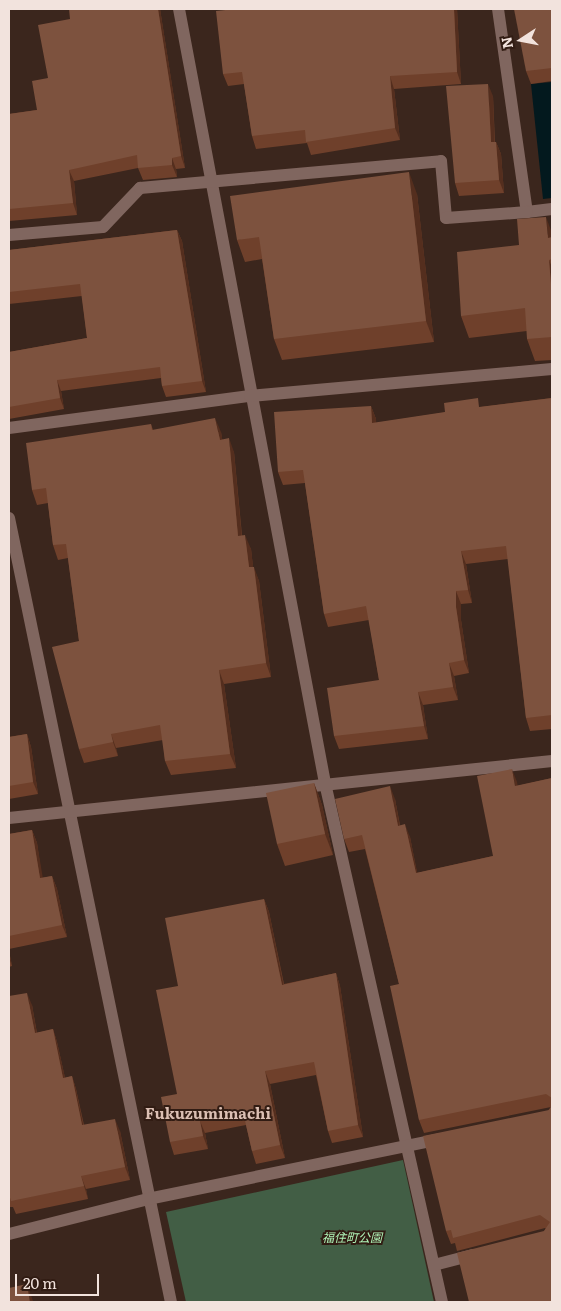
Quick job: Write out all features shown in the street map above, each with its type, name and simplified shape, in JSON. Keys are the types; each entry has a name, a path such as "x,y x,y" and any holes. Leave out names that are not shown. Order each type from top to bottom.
{"street":[{"path":"179,9 250,396 325,782 442,1302"},
{"path":"498,9 527,212"},
{"path":"9,235 103,227 140,188 209,178 442,161 446,218 552,209"},
{"path":"9,428 250,396 552,369"},
{"path":"9,518 71,810 148,1200 171,1302"},
{"path":"9,818 325,782 552,761"},
{"path":"9,1234 148,1200 456,1135"},
{"path":"434,1265 490,1251"}],"green space":[{"name":"福住町公園","path":"403,1160 434,1302 186,1302 166,1212"}],"water":[{"path":"552,82 552,198 543,199 531,84"}],"building":[{"path":"69,9 158,9 181,156 172,158 172,165 138,168 137,155 69,170 73,203 9,209 9,114 37,110 32,81 48,78 38,25 70,19"},
{"path":"235,9 454,9 457,72 390,76 395,128 306,142 305,130 252,136 242,72 223,74 216,11"},
{"path":"514,9 552,9 552,68 526,71"},
{"path":"488,84 491,142 496,142 499,180 455,183 446,86"},
{"path":"409,172 426,321 274,339 259,237 237,240 230,196"},
{"path":"546,217 548,238 552,237 552,259 549,260 552,296 552,337 527,339 525,308 461,316 457,252 519,245 517,219"},
{"path":"177,230 202,381 162,386 160,367 57,380 60,398 9,407 9,352 87,338 80,284 9,292 9,250"},
{"path":"478,398 479,407 552,398 552,715 526,718 506,546 461,551 468,590 456,591 456,607 464,660 449,663 453,687 418,692 424,726 334,736 327,688 379,680 366,606 324,614 303,470 278,472 274,412 371,406 372,423 445,412 444,403"},
{"path":"215,418 220,440 229,438 238,536 245,535 249,567 254,567 266,663 219,670 230,754 165,761 160,725 111,734 113,742 79,749 52,647 79,641 66,544 53,545 46,488 32,490 26,443 151,424 152,430"},
{"path":"27,734 33,782 9,786 9,737"},
{"path":"512,769 515,786 552,778 552,1098 546,1094 419,1120 390,986 399,984 362,835 344,839 335,799 390,786 398,826 405,824 416,873 493,856 477,776"},
{"path":"314,783 325,834 277,844 266,793"},
{"path":"32,830 40,878 52,876 62,925 9,936 9,834"},
{"path":"264,899 282,985 336,973 358,1125 328,1131 314,1062 265,1071 280,1145 252,1151 243,1112 200,1121 203,1136 170,1142 161,1097 177,1094 156,990 178,986 165,918"},
{"path":"27,993 35,1033 53,1029 63,1078 72,1076 82,1125 115,1119 125,1167 81,1176 84,1186 11,1201 9,1194 9,996"},
{"path":"552,1105 552,1302 469,1302 457,1253 544,1231 550,1222 540,1215 453,1238 451,1230 446,1231 423,1136 549,1110"},
{"path":"27,1284 30,1302 9,1302 9,1288"}],"district":[{"name":"Fukuzumimachi","path":"208,1113"}]}
